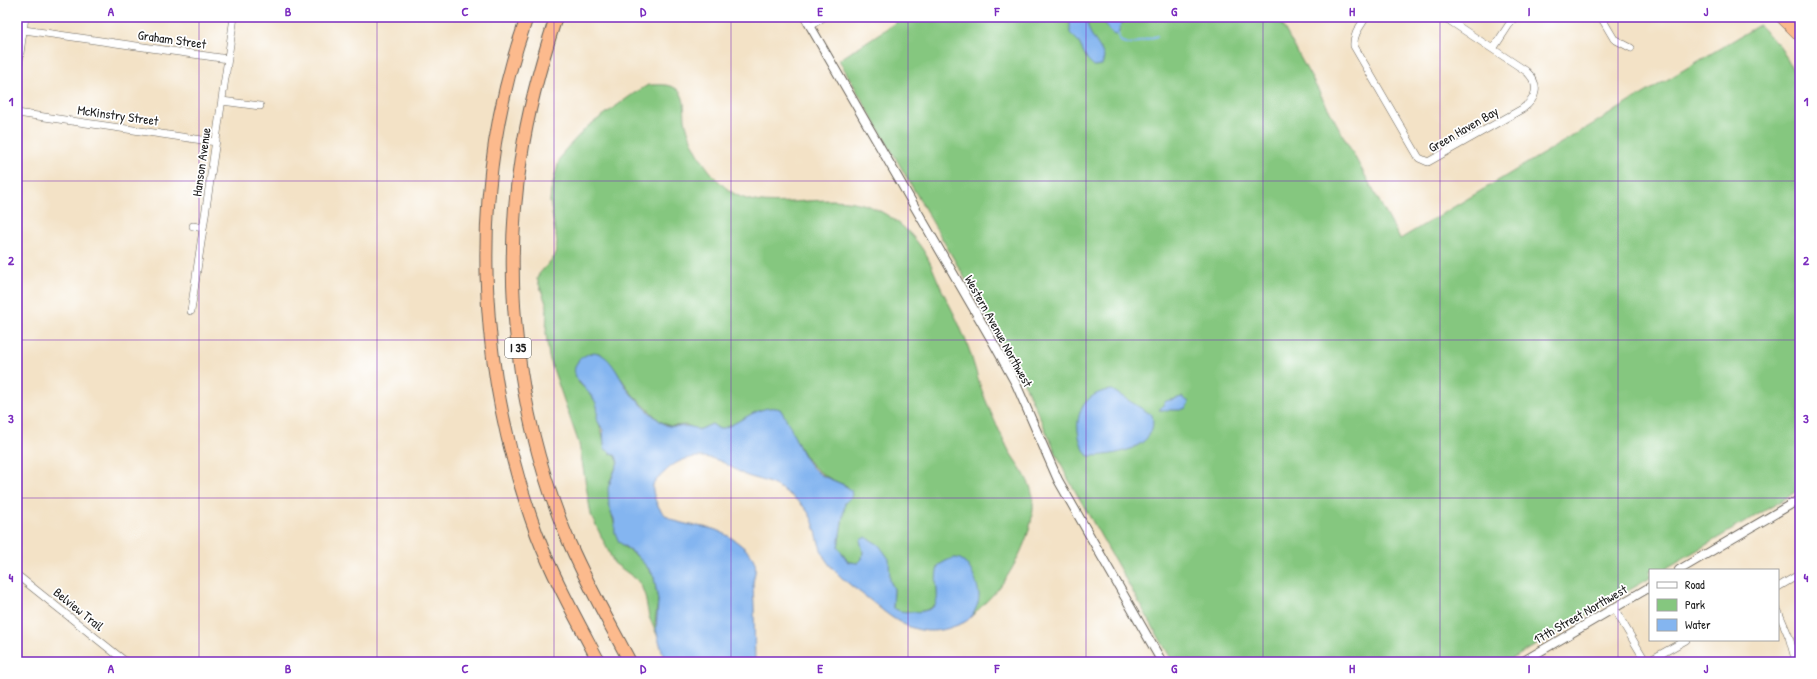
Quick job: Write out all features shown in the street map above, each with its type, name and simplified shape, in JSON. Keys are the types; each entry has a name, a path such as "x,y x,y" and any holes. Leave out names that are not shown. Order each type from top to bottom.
{"highway":[{"name":"I 35","path":"526,17 500,115 489,195 486,285 492,355 504,426 528,509 555,576 599,662"},
{"name":"I 35","path":"556,17 532,99 520,158 513,262 518,348 534,436 557,512 584,574 630,662"},
{"path":"1781,17 1800,36"}],"street":[{"path":"17,75 20,29 25,17"},
{"name":"Hanson Avenue","path":"191,311 234,17"},
{"name":"Western Avenue Northwest","path":"804,17 994,344 1016,384 1061,486 1162,662"},
{"path":"810,26 824,17"},
{"name":"Green Haven Bay","path":"1366,17 1353,38 1354,46 1419,158 1423,161 1428,162 1522,109 1534,97"},
{"path":"1444,17 1532,76 1536,88 1534,97 1541,101"},
{"path":"1493,49 1514,17"},
{"path":"1601,17 1614,39 1631,48"},
{"name":"Graham Street","path":"20,29 228,59"},
{"path":"222,101 260,106"},
{"name":"McKinstry Street","path":"17,113 216,142"},
{"path":"193,226 203,228"},
{"path":"1681,569 1800,499"},
{"path":"1779,586 1800,574"},
{"name":"Belview Trail","path":"17,575 126,662"},
{"name":"17th Street Northwest","path":"1522,662 1649,588"},
{"path":"1614,608 1647,662 1684,641"},
{"path":"1779,613 1789,637 1796,662"}],"green space":[{"path":"904,17 1278,17 1400,239 1759,25 1780,46 1800,83 1800,490 1665,569 1649,569 1649,579 1507,662 1173,662 1066,475 1019,372 839,60"},
{"path":"648,85 671,86 681,93 685,119 691,140 696,150 716,179 733,193 748,200 766,202 823,200 862,204 880,211 898,223 914,238 926,255 961,328 984,396 1008,449 1027,480 1033,501 1031,523 1023,547 1017,559 998,589 971,617 976,608 972,573 962,560 935,605 926,610 912,612 896,611 893,607 894,589 890,581 863,552 862,560 858,563 848,562 838,547 845,503 849,498 847,486 826,476 811,464 801,449 780,409 755,413 727,428 719,429 712,424 699,430 686,425 670,426 660,421 632,394 614,368 599,353 589,353 578,382 590,393 597,403 598,418 604,445 610,453 616,456 618,462 610,481 611,513 623,546 641,559 654,577 658,601 655,623 658,637 649,617 645,596 641,585 636,579 614,563 591,515 579,444 549,357 546,334 547,306 537,279 539,274 555,256 557,242 550,202 551,190 559,161 564,151 587,127"}],"water":[{"path":"1070,17 1088,17 1087,22 1090,33 1104,57 1102,65 1094,66 1087,59 1078,41 1070,33"},
{"path":"1102,17 1123,17 1118,34 1114,35 1106,27"},
{"path":"594,352 601,354 611,363 632,395 665,425 687,426 699,430 712,424 719,429 734,424 757,411 772,408 780,409 789,424 800,449 810,465 820,474 843,484 851,490 852,496 845,503 838,547 848,562 858,563 862,559 863,552 860,540 866,537 879,545 889,559 890,581 894,589 893,607 899,611 913,612 925,611 933,607 936,602 936,581 939,565 947,560 956,558 961,559 969,567 979,591 978,602 972,615 964,623 943,630 922,630 902,624 884,612 835,571 821,551 814,524 808,512 791,496 772,484 745,475 712,458 689,458 675,464 656,481 653,485 655,499 659,508 665,515 679,522 721,532 739,543 753,558 755,563 753,585 755,662 665,662 656,630 658,601 654,577 650,570 636,555 619,542 615,533 614,519 609,508 608,488 618,462 616,456 605,449 603,430 597,419 597,406 590,394 577,379 575,373 575,367 578,361 583,356"},
{"path":"1112,390 1152,415 1153,427 1149,436 1142,443 1132,448 1121,452 1098,456 1088,456 1082,446 1079,435 1079,414 1090,398 1100,392"},
{"path":"1182,397 1189,402 1186,408 1180,410 1159,410 1166,401"}],"waterway":[{"path":"1118,34 1120,41 1128,44 1157,36"}]}
